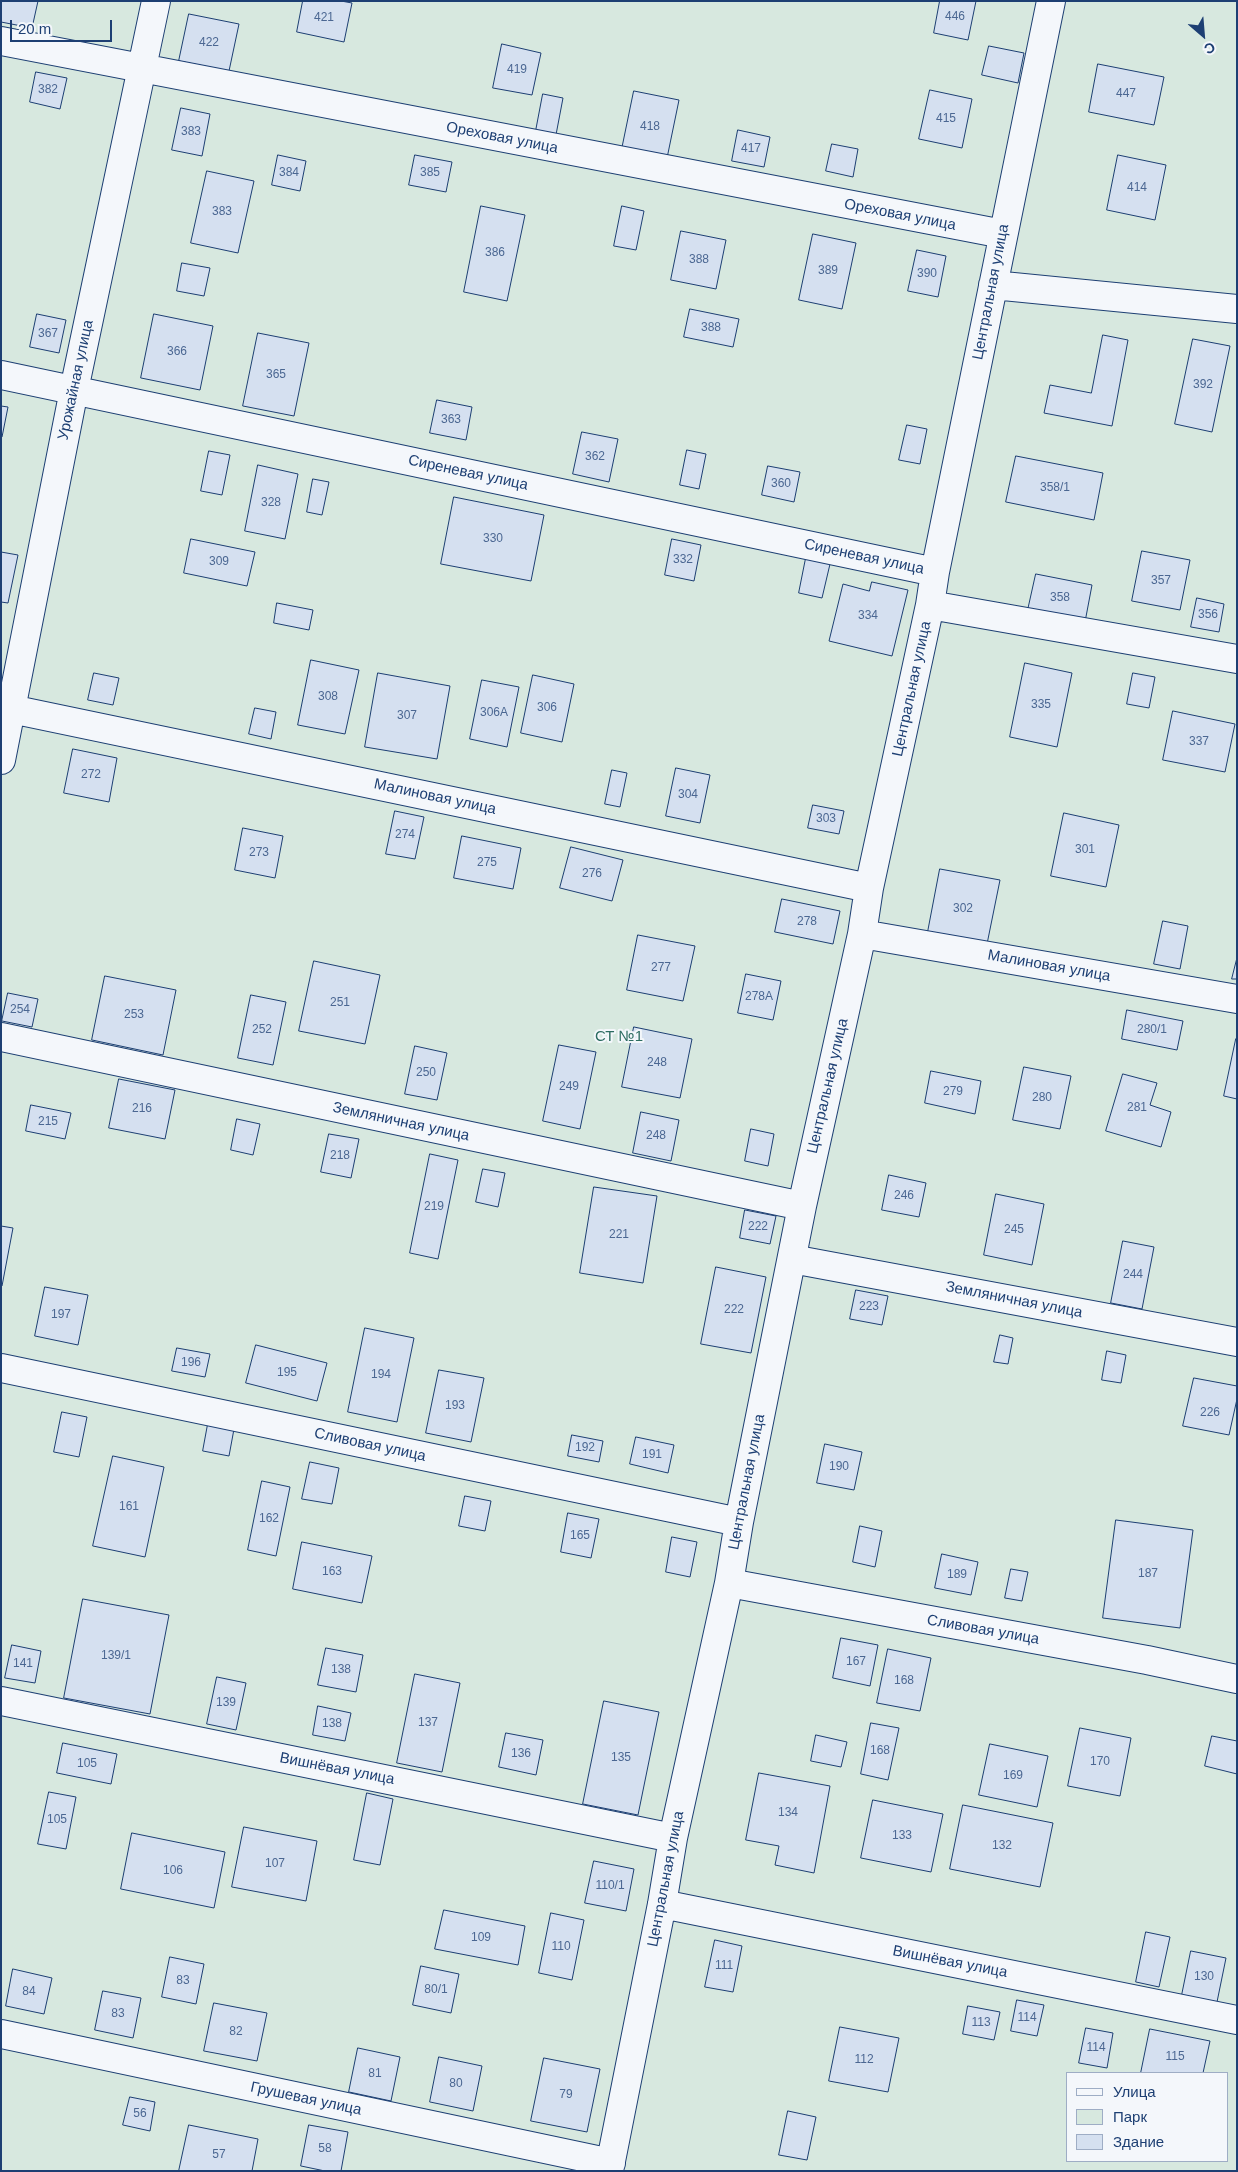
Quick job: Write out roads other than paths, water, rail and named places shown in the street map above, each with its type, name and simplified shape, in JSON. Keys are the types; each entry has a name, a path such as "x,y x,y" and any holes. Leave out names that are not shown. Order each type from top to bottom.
{"street":[{"name":"Урожайная улица","path":"1,760 6,708 156,1"},
{"name":"Центральная улица","path":"610,2167 662,1904 673,1838 729,1583 739,1522 802,1206 862,934 869,888 930,605 935,572 1050,1"},
{"name":"Ореховая улица","path":"1,41 1003,234"},
{"path":"993,285 1237,309"},
{"name":"Сиреневая улица","path":"1,375 935,572"},
{"path":"930,605 1237,659"},
{"name":"Малиновая улица","path":"6,708 869,888"},
{"name":"Малиновая улица","path":"862,934 1237,999"},
{"name":"Земляничная улица","path":"1,1037 802,1206"},
{"name":"Земляничная улица","path":"792,1259 1237,1342"},
{"name":"Сливовая улица","path":"1,1368 739,1522"},
{"name":"Сливовая улица","path":"729,1583 1237,1679"},
{"name":"Вишнёвая улица","path":"1,1701 673,1838"},
{"name":"Вишнёвая улица","path":"662,1904 1237,2020"},
{"name":"Грушевая улица","path":"1,2034 610,2167"}],"park label":[{"name":"СТ №1","path":"619,1037"}]}
